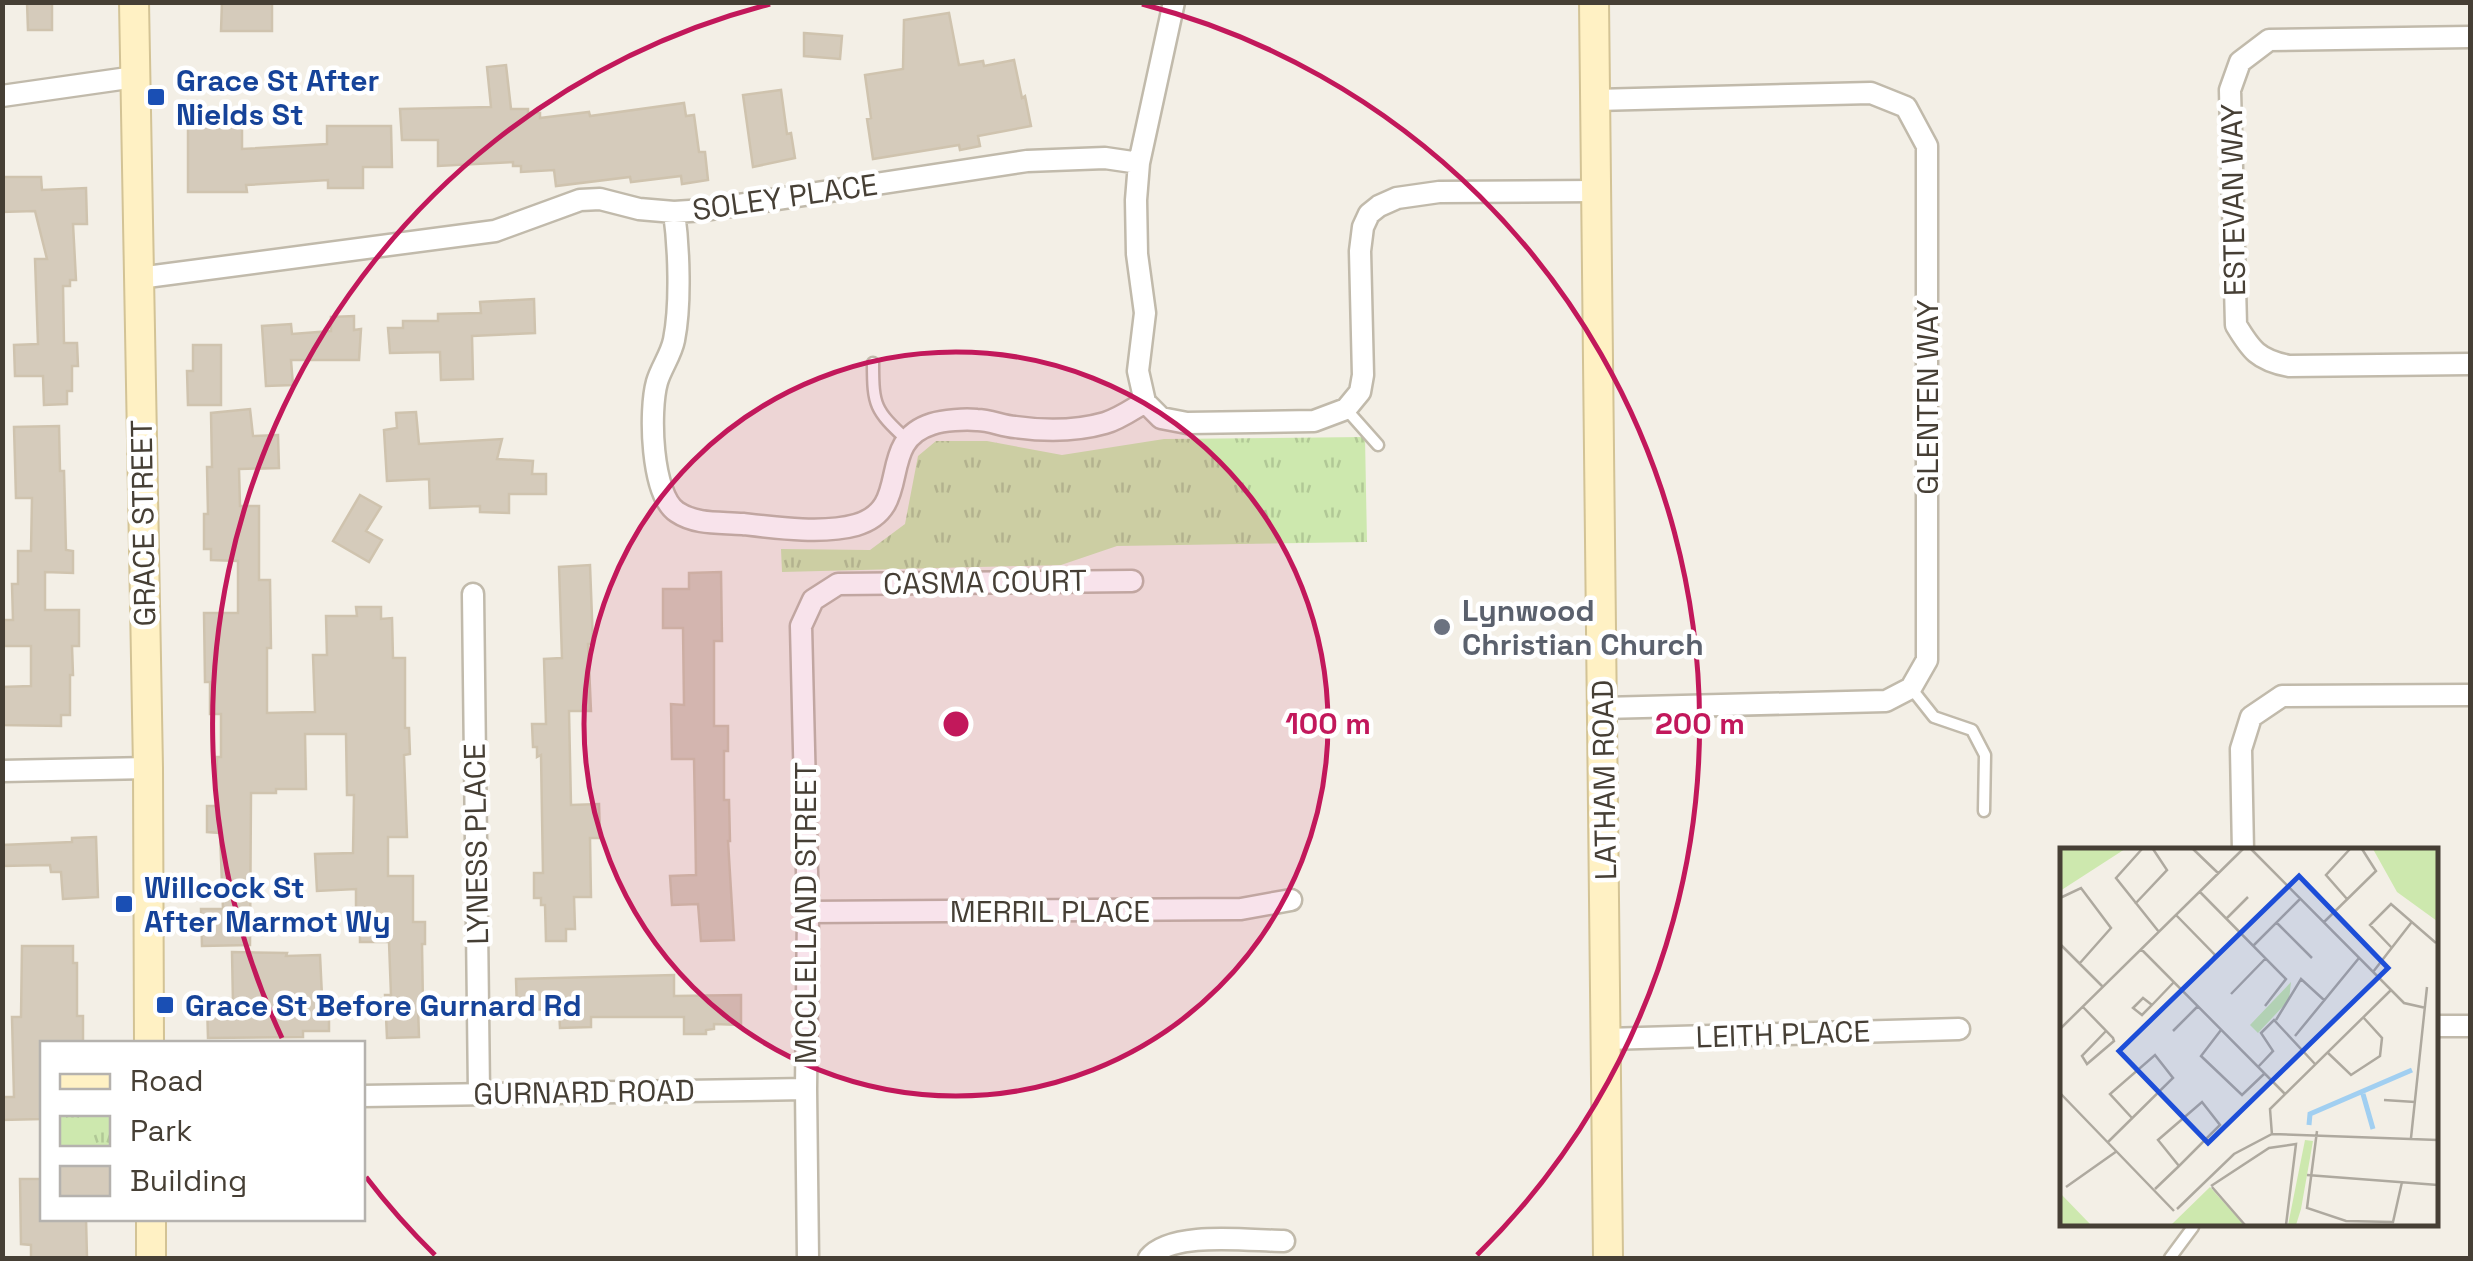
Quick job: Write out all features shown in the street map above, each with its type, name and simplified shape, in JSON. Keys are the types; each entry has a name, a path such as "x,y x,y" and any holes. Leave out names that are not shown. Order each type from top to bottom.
{"street":[{"name":"GRACE STREET","path":"134,2 149,1041"},
{"path":"1174,2 1139,162 1136,200 1137,254 1145,313 1138,371 1145,402 1161,418 1186,422 1314,421 1346,410 1360,392 1364,375 1362,227 1379,206 1397,198 1439,192 1597,191"},
{"name":"LATHAM ROAD","path":"1594,2 1608,1258"},
{"name":"ESTEVAN WAY","path":"2470,37 2269,40 2240,62 2230,90 2236,325 2252,351 2289,366 2470,364"},
{"path":"2,96 135,77"},
{"name":"GLENTEN WAY","path":"1596,100 1871,93 1906,107 1927,146 1927,660 1911,688"},
{"name":"SOLEY PLACE","path":"138,278 481,234 580,200 600,199 639,209 674,212 705,210 1027,160 1105,158 1139,162"},
{"path":"674,212 676,328 657,382 654,445 662,492 674,511 697,521 805,530 858,525 881,512 894,487 895,465 906,439 932,424 978,420 1014,427 1062,429 1104,423 1145,402"},
{"name":"CASMA COURT","path":"838,584 1132,581"},
{"name":"MCCLELLAND STREET","path":"808,1258 808,912 801,626 813,600 838,584"},
{"name":"LYNESS PLACE","path":"474,594 479,1094"},
{"path":"1603,708 1886,702 1911,688"},
{"path":"2243,848 2241,749 2251,716 2282,696 2470,695"},
{"path":"2,771 148,768"},
{"name":"MERRIL PLACE","path":"808,912 1241,909 1291,900"},
{"path":"2438,1026 2470,1026"},
{"name":"LEITH PLACE","path":"1606,1039 1959,1029"},
{"name":"GURNARD ROAD","path":"365,1096 806,1088"},
{"path":"151,1221 151,1258"},
{"path":"1149,1258 1164,1247 1190,1240 1284,1241"}],"lane":[{"path":"873,364 873,396 878,409 906,439"},
{"path":"1346,410 1378,445"},
{"path":"1911,688 1934,717 1972,730 1984,755 1984,811"},
{"path":"2170,1258 2193,1227"}],"green space":[{"path":"1365,437 1367,542 1117,546 1061,565 782,572 781,549 870,550 905,524 918,456 936,441 987,441 1062,455 1164,439"}],"building":[{"path":"27,2 52,2 52,30 28,30"},
{"path":"222,2 272,2 272,31 221,31"},
{"path":"949,13 959,65 983,61 984,66 1014,60 1031,126 978,136 980,146 960,150 959,145 873,159 865,75 903,69 904,20"},
{"path":"804,33 842,36 840,59 804,56"},
{"path":"506,65 511,109 528,109 528,113 540,113 540,118 589,112 590,116 684,103 686,116 694,115 708,180 682,184 681,176 631,182 630,177 556,186 554,170 521,172 521,166 513,166 513,162 438,166 438,140 402,140 400,109 491,107 487,67"},
{"path":"781,90 795,158 753,167 743,95"},
{"path":"327,126 391,126 392,167 363,167 363,188 328,188 328,180 246,185 247,192 188,192 188,127 242,127 242,149 327,144"},
{"path":"2,177 41,177 42,190 86,188 87,224 73,224 76,280 63,286 64,343 77,343 78,366 72,366 72,391 67,391 67,404 44,405 43,376 15,376 14,345 38,344 35,259 47,259 35,211 2,212"},
{"path":"534,299 535,333 472,336 473,379 441,380 440,352 390,353 388,328 403,328 403,321 438,321 438,314 481,313 480,302"},
{"path":"354,316 354,330 361,329 359,360 291,360 293,385 266,386 262,326 291,324 292,334 331,331 331,317"},
{"path":"193,345 221,345 221,405 188,405 187,371 193,371"},
{"path":"250,409 253,436 278,435 279,468 239,469 240,506 259,506 259,580 270,580 267,713 315,712 313,655 327,655 326,616 357,616 356,607 381,607 381,619 392,618 393,658 405,658 405,728 409,728 410,754 404,755 407,837 388,837 388,876 413,876 413,922 425,922 419,1037 387,1038 385,995 391,995 389,942 360,942 356,889 317,891 315,854 353,853 354,795 347,795 346,734 305,734 306,789 251,793 250,945 202,946 201,909 223,909 220,833 207,832 207,806 216,806 221,714 210,714 210,682 205,682 204,613 238,613 238,561 211,560 211,549 204,549 207,467 212,467 211,413"},
{"path":"416,412 419,444 502,439 497,459 533,461 532,474 546,474 546,494 509,494 509,513 480,512 480,506 430,508 429,479 387,481 384,430 397,428 396,413"},
{"path":"59,426 66,550 73,551 73,573 45,572 45,610 79,610 79,646 72,646 70,715 61,715 61,726 2,725 2,687 31,686 31,646 4,646 4,620 13,620 12,584 18,584 18,551 31,551 32,498 16,498 14,427"},
{"path":"360,495 381,507 366,531 382,540 369,562 333,541"},
{"path":"590,565 591,711 569,711 571,805 599,804 600,838 590,838 591,897 574,897 575,929 566,929 566,941 546,941 545,905 541,905 541,898 534,898 534,873 543,873 541,755 537,757 537,747 533,747 532,724 546,724 544,659 562,658 559,567"},
{"path":"721,572 722,641 714,641 714,726 728,726 724,800 729,800 734,940 701,941 698,904 672,905 670,876 696,875 694,759 672,759 671,704 684,705 683,628 663,628 663,589 689,589 689,573"},
{"path":"96,837 98,897 63,899 61,872 51,872 50,865 2,866 2,845"},
{"path":"22,946 73,946 73,963 77,963 77,1016 83,1016 83,1041 40,1041 40,1119 2,1120 2,1097 14,1097 12,1017 21,1017"},
{"path":"232,952 320,955 322,996 329,996 329,1031 303,1031 303,1037 208,1038 207,1003 233,1003"},
{"path":"674,975 674,996 741,995 741,1025 714,1024 714,1029 706,1030 706,1034 684,1034 684,1017 591,1017 591,1027 560,1028 559,1009 517,1010 516,979"},
{"path":"20,1179 40,1179 40,1221 86,1221 87,1258 31,1258 31,1245 21,1244"}],"place":[{"name":"Grace St After Nields St","path":"156,97"},
{"name":"Lynwood Christian Church","path":"1442,627"},
{"name":"Willcock St After Marmot Wy","path":"124,904"},
{"name":"Grace St Before Gurnard Rd","path":"165,1005"}]}
